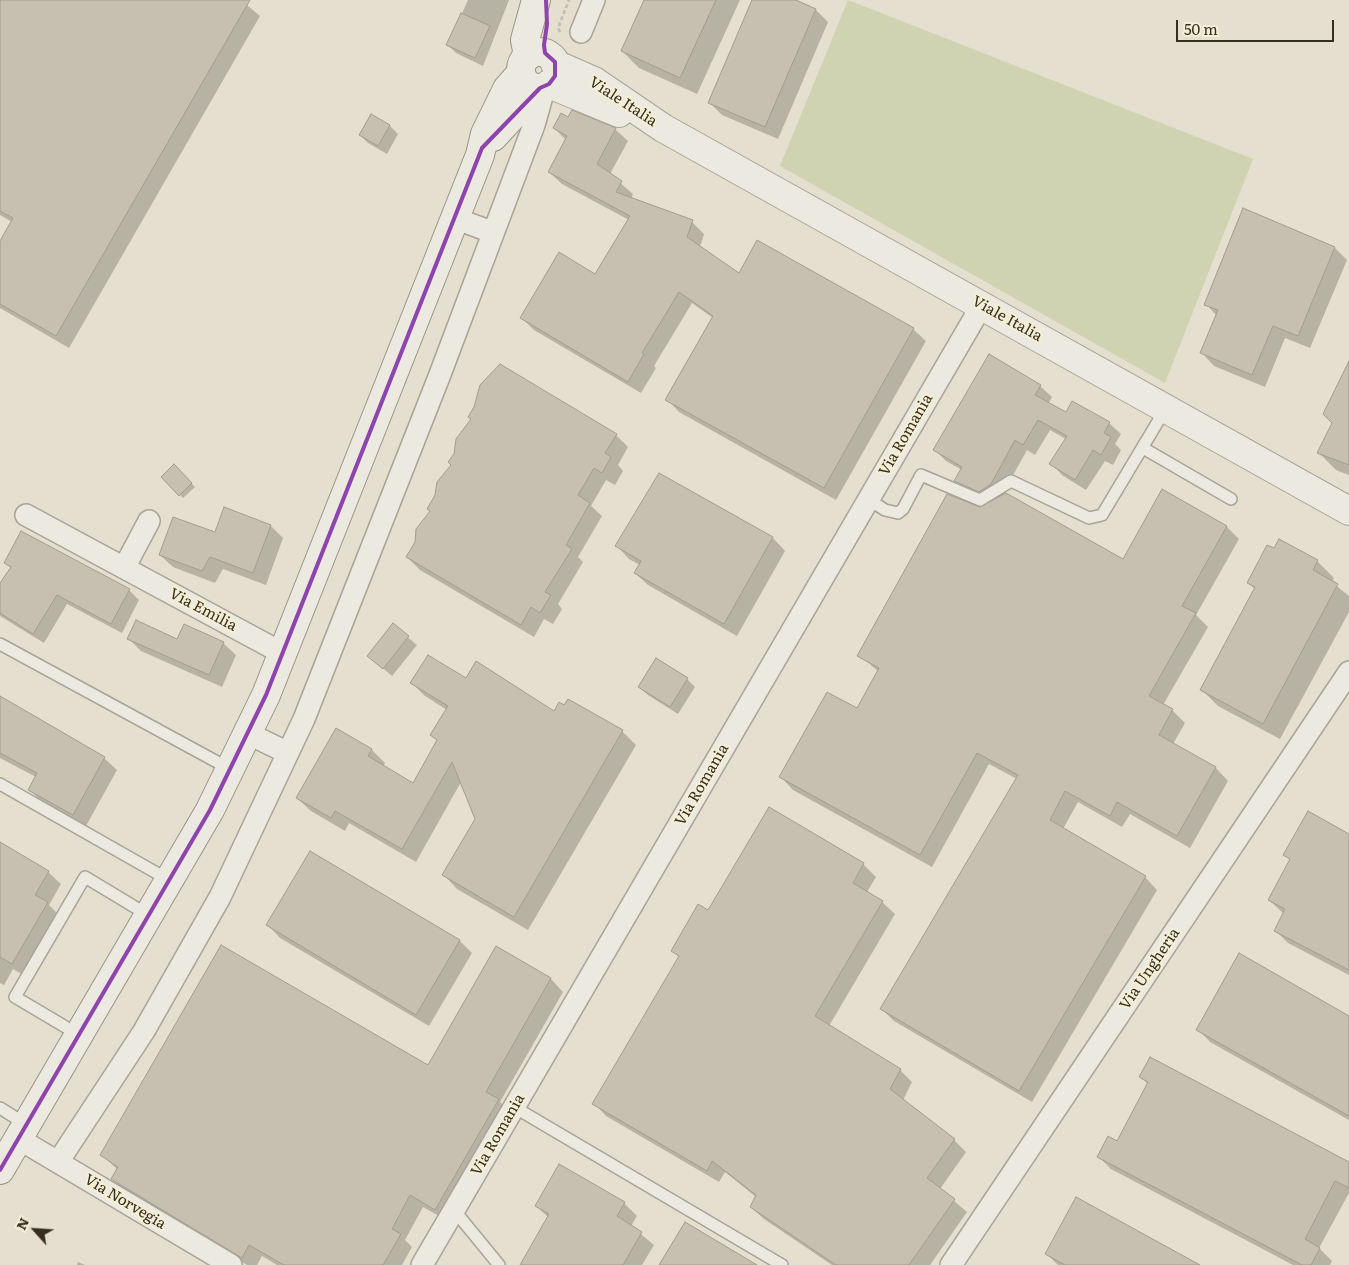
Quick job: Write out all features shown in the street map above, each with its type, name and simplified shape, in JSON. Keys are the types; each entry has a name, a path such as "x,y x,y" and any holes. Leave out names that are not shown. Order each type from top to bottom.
{"main road":[{"path":"536,0 525,40 540,72"},
{"path":"540,72 546,0"},
{"path":"0,1170 210,810 266,695 482,148 485,134 507,89 540,72"},
{"name":"Viale Italia","path":"540,72 631,118 663,128 1349,510"}],"street":[{"path":"581,32 594,0"},
{"path":"58,1162 144,1031 220,897 304,719 439,377 492,232 534,125 540,72"},
{"path":"454,218 492,232"},
{"name":"Via Romania","path":"422,1265 982,304"},
{"name":"Via Emilia","path":"26,515 282,653"},
{"path":"124,568 149,521"},
{"name":"Via Ungheria","path":"951,1265 1349,672"},
{"path":"247,733 288,753"},
{"name":"Via Norvegia","path":"23,1132 58,1162 231,1265"}],"lane":[{"path":"868,499 886,510 898,512 903,509 921,475 980,500 1011,481 1088,518 1102,515 1166,408"},
{"path":"1143,448 1231,499"},
{"path":"0,644 230,769"},
{"path":"0,784 169,880"},
{"path":"79,1035 15,998 85,877 148,915"},
{"path":"514,1107 782,1265"},
{"path":"0,1108 23,1132"},
{"path":"454,1210 499,1265"}],"green space":[{"path":"848,0 1253,159 1165,383 780,166"}],"building":[{"path":"0,0 250,0 56,336 0,304 0,241 13,218 0,211"},
{"path":"644,0 716,0 680,78 621,51"},
{"path":"752,0 796,0 816,9 765,127 708,103"},
{"path":"461,13 490,26 475,58 446,45"},
{"path":"572,110 616,128 597,164 622,181 616,192 693,220 687,237 739,273 757,240 914,328 824,488 665,400 713,316 679,292 642,353 644,354 628,382 520,318 559,252 595,274 630,216 548,172 567,136 553,128 561,113 568,117"},
{"path":"371,114 390,125 378,146 359,135"},
{"path":"1243,208 1335,247 1298,336 1273,326 1252,375 1200,353 1218,310 1204,305"},
{"path":"989,354 1041,385 1035,395 1066,412 1072,401 1110,422 1104,433 1111,437 1101,455 1093,450 1075,480 1049,464 1067,436 1038,420 1023,445 1015,440 991,484 979,492 954,481 962,467 933,450"},
{"path":"1349,361 1349,465 1317,453 1332,423 1323,414"},
{"path":"500,364 617,434 605,453 611,457 602,473 594,468 578,495 590,503 566,545 572,549 545,592 551,595 540,613 531,607 521,625 406,557 415,542 416,529 430,511 427,509 435,495 437,482 451,465 448,462 454,454 456,439 471,419 468,417 474,407 480,385"},
{"path":"174,464 192,483 179,496 161,477"},
{"path":"659,473 773,537 724,624 634,573 641,561 615,546"},
{"path":"1162,489 1227,526 1182,606 1196,613 1149,696 1173,709 1159,735 1216,767 1177,836 1117,802 1110,816 1065,791 1050,820 1146,876 1019,1091 880,1009 1018,775 977,753 920,855 779,777 827,692 857,708 879,668 857,656 947,494 980,507 1006,493 1123,559"},
{"path":"224,507 271,525 253,573 210,557 202,571 159,555 173,517 215,532"},
{"path":"21,531 130,589 111,624 57,595 33,634 0,613 0,583 11,567 4,563"},
{"path":"1279,539 1318,560 1313,570 1338,584 1263,724 1200,690 1255,587 1247,583 1267,545 1274,548"},
{"path":"136,620 177,639 184,624 224,642 209,675 127,639"},
{"path":"393,623 409,636 383,669 367,656"},
{"path":"428,655 466,678 476,661 554,711 559,702 564,705 568,699 623,730 514,917 442,875 475,819 452,762 402,849 335,811 331,818 296,798 336,728 372,749 368,756 413,783 437,740 430,735 448,706 410,683"},
{"path":"656,658 688,678 670,707 638,687"},
{"path":"0,696 105,757 73,815 28,790 37,773 0,753"},
{"path":"769,807 864,863 853,883 883,901 815,1016 901,1069 890,1089 955,1139 927,1178 955,1199 909,1265 836,1265 750,1207 756,1195 712,1161 707,1171 592,1104 679,956 671,951 698,904 708,910"},
{"path":"1308,811 1349,834 1349,970 1274,931 1285,909 1268,900 1290,859 1283,855"},
{"path":"0,842 49,871 35,895 48,902 12,964 0,957"},
{"path":"310,851 460,940 416,1015 266,925"},
{"path":"221,945 428,1065 496,946 551,978 486,1092 499,1099 435,1210 410,1195 392,1229 401,1234 383,1265 284,1265 249,1245 242,1258 111,1179 118,1167 100,1155"},
{"path":"1239,953 1349,1016 1349,1116 1196,1030"},
{"path":"1150,1057 1349,1162 1349,1188 1335,1181 1305,1239 1320,1248 1311,1265 1302,1265 1097,1157 1108,1136 1117,1141 1148,1082 1139,1077"},
{"path":"559,1164 625,1202 617,1216 642,1232 623,1265 520,1265 549,1214 535,1206"},
{"path":"1076,1197 1200,1265 1065,1265 1045,1254"},
{"path":"685,1222 757,1265 659,1265"}],"transit line":[{"path":"0,1170 210,810 266,695 482,148 540,88 549,84 555,76 555,62 545,53 544,45 547,24 546,0"}]}
